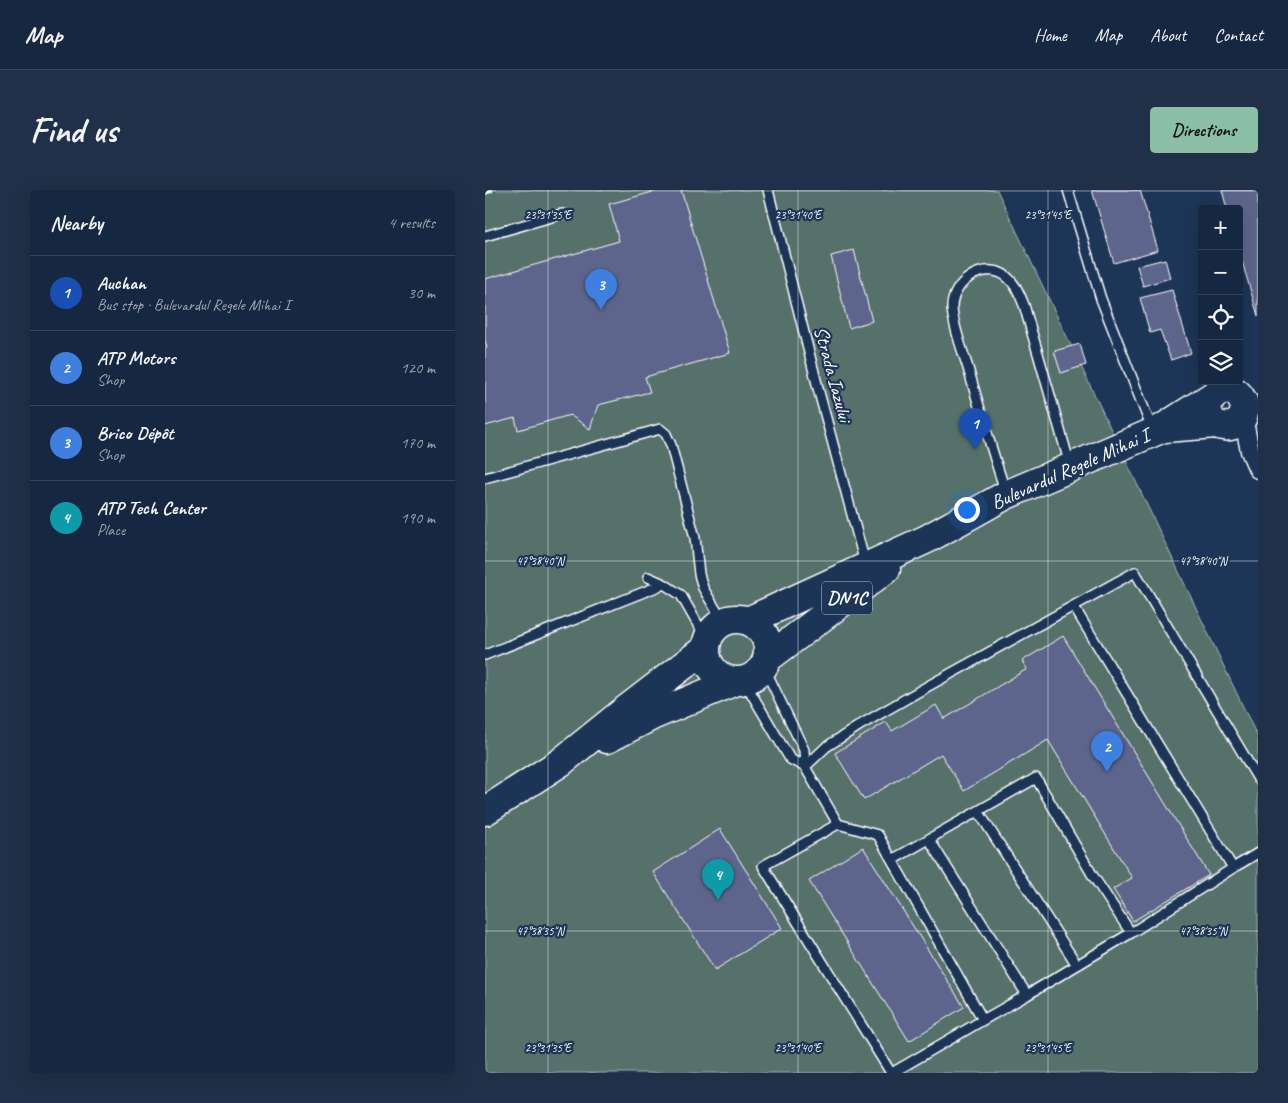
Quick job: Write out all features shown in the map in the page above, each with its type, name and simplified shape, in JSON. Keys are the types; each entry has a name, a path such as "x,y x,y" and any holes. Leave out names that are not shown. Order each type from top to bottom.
{"main road":[{"name":"Bulevardul Regele Mihai I","path":"561,762 723,631 927,538 1006,495 1157,430 1232,410 1258,384"},
{"name":"Bulevardul Regele Mihai I","path":"485,811 561,762 654,715 752,672 927,538"},
{"path":"756,625 763,632 769,649 752,672 724,679 716,674 710,666 706,658 723,631 756,625"}],"street":[{"path":"1232,410 1258,469"}],"lane":[{"name":"Strada Iazului","path":"769,190 814,373 866,566"},
{"path":"1068,190 1101,299 1157,430"},
{"path":"485,236 562,214"},
{"path":"1006,495 990,446 952,308 955,294 963,282 973,275 994,272 1004,275 1016,285 1024,305 1071,468"},
{"path":"485,478 660,429 666,434 671,445 695,538 699,574 703,588 716,610 723,631"},
{"path":"805,767 825,746 930,685 1135,572 1257,776"},
{"path":"648,577 664,584 681,595 698,625 723,631"},
{"path":"485,655 664,584"},
{"path":"1074,607 1233,868"},
{"path":"752,672 789,759 805,767"},
{"path":"752,672 804,750 805,767 838,824 878,836 983,1020"},
{"path":"893,860 1036,778 1093,876 1131,934"},
{"path":"978,811 1077,965"},
{"path":"838,824 763,866 892,1073 1131,934 1258,853"},
{"path":"929,839 1027,995"}],"green space":[{"path":"485,190 997,190 1258,738 1258,1073 485,1073"}],"building":[{"path":"660,190 681,190 730,353 645,377 650,392 598,405 590,429 570,415 518,430 515,418 485,426 485,349 487,348 485,340 485,279 619,241 609,204"},
{"path":"1092,190 1140,190 1158,250 1114,263"},
{"path":"1222,190 1258,190 1258,316 1243,265 1243,205 1226,205"},
{"path":"854,250 872,321 849,328 831,256"},
{"path":"1165,259 1170,278 1143,286 1137,266"},
{"path":"1172,290 1191,353 1171,360 1160,330 1150,333 1140,298"},
{"path":"1080,344 1086,365 1061,373 1054,351"},
{"path":"1063,636 1209,875 1133,921 1113,889 1132,878 1048,740 964,791 941,754 864,800 835,753 886,722 892,731 936,705 944,719 1027,669 1022,661"},
{"path":"720,829 782,928 715,970 653,872"},
{"path":"863,847 964,1007 909,1041 809,881"}],"railway":[{"path":"485,193 494,190"}],"place":[{"name":"Brico Dépôt","path":"601,310"},
{"name":"Auchan","path":"975,449"},
{"name":"ATP Motors","path":"1107,772"},
{"name":"ATP Tech Center","path":"718,900"}]}
